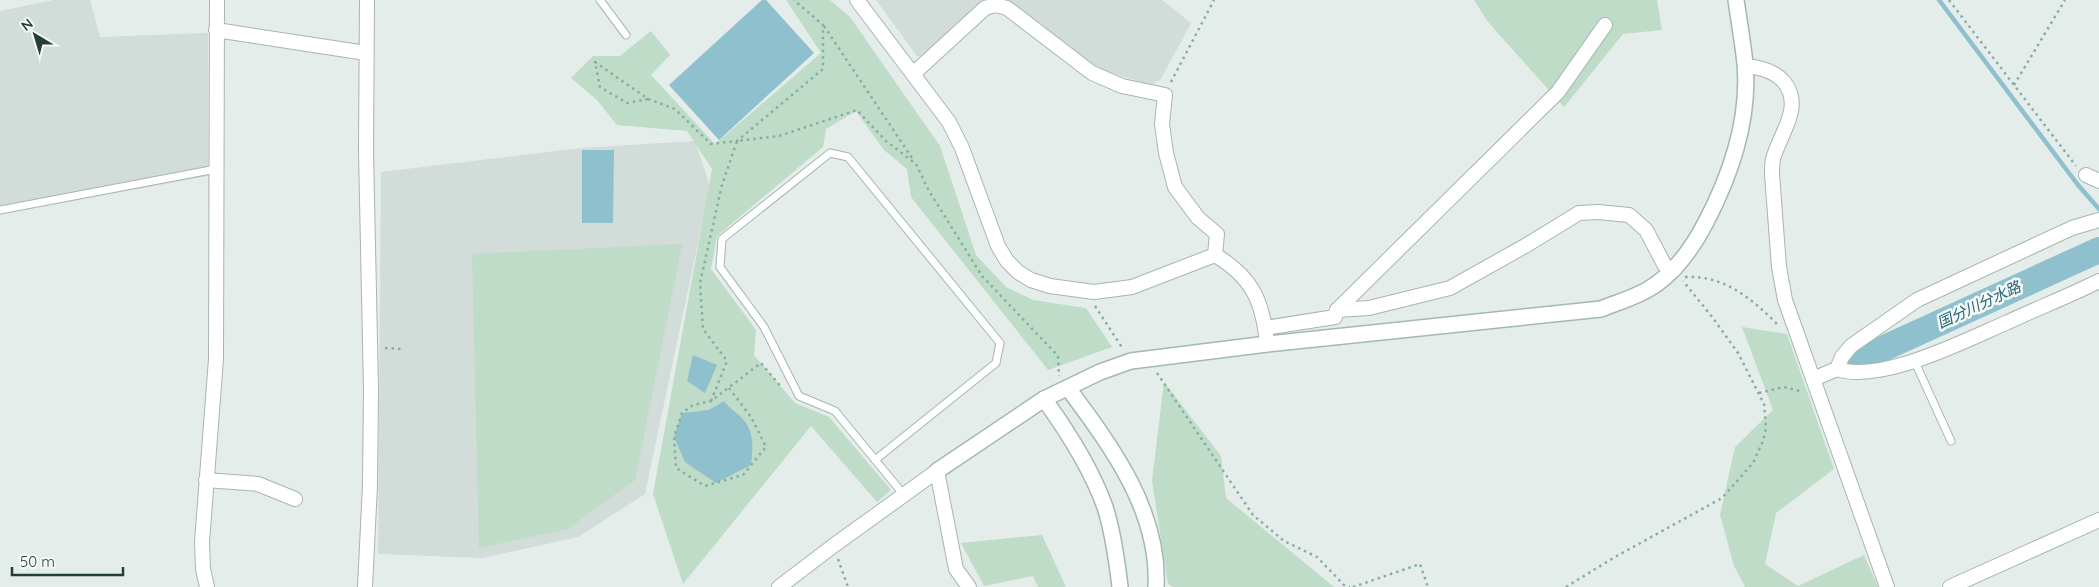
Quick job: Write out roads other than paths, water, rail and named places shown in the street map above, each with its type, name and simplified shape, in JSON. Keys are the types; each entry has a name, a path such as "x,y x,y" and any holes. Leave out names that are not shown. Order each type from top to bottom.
{"street":[{"path":"206,587 202,542 216,359 217,0"},
{"path":"365,587 370,485 371,389 366,179 366,0"},
{"path":"857,0 949,122 962,148 998,246 1007,261 1018,272 1031,280 1050,286 1094,292 1132,287 1215,255"},
{"path":"779,587 937,471 1044,399 1064,382 1131,361 1267,344 1601,309 1647,290 1677,274 1722,192 1734,157 1742,124 1745,66 1736,0"},
{"path":"913,74 985,8 995,5 1007,8 1092,73 1122,86 1165,95 1162,124 1166,153 1175,187 1198,218 1217,234 1215,255"},
{"path":"1265,328 1335,317 1338,310 1558,92 1605,25"},
{"path":"216,30 366,53"},
{"path":"1745,66 1759,67 1782,79 1792,95 1793,105 1773,160 1772,174 1779,267 1785,300 1887,587"},
{"path":"1338,310 1369,308 1450,288 1579,213 1598,212 1630,215 1646,230 1665,266 1677,274"},
{"path":"1837,369 1842,357 1851,346 1917,300 2072,228 2099,220"},
{"path":"1215,255 1233,266 1256,295 1265,328 1267,344"},
{"path":"1813,379 1837,369 1847,372 1878,369 1915,362 2099,281"},
{"path":"1064,382 1119,460 1146,516 1153,545 1156,587"},
{"path":"1044,399 1083,460 1105,507 1118,566 1120,587"},
{"path":"937,471 956,568 969,587"},
{"path":"206,480 258,484 295,499"},
{"path":"1950,587 2099,520"}],"lane":[{"path":"600,0 626,35"},
{"path":"875,460 996,363 1000,343 848,157 830,154 722,239 720,267 764,328 799,396 835,411 875,460 904,495"},
{"path":"0,210 216,169"},
{"path":"1915,362 1951,441"}],"water":[{"path":"762,0 766,0 814,53 719,140 669,85"},
{"path":"582,150 614,150 613,223 582,223"},
{"path":"693,355 717,365 705,393 687,381"},
{"path":"724,401 746,422 749,428 752,440 752,459 751,465 716,483 685,462 674,437 682,413 709,410"}],"waterway":[{"path":"1939,0 2078,185 2099,209"},
{"name":"国分川分水路","path":"1858,360 2099,250"}]}
